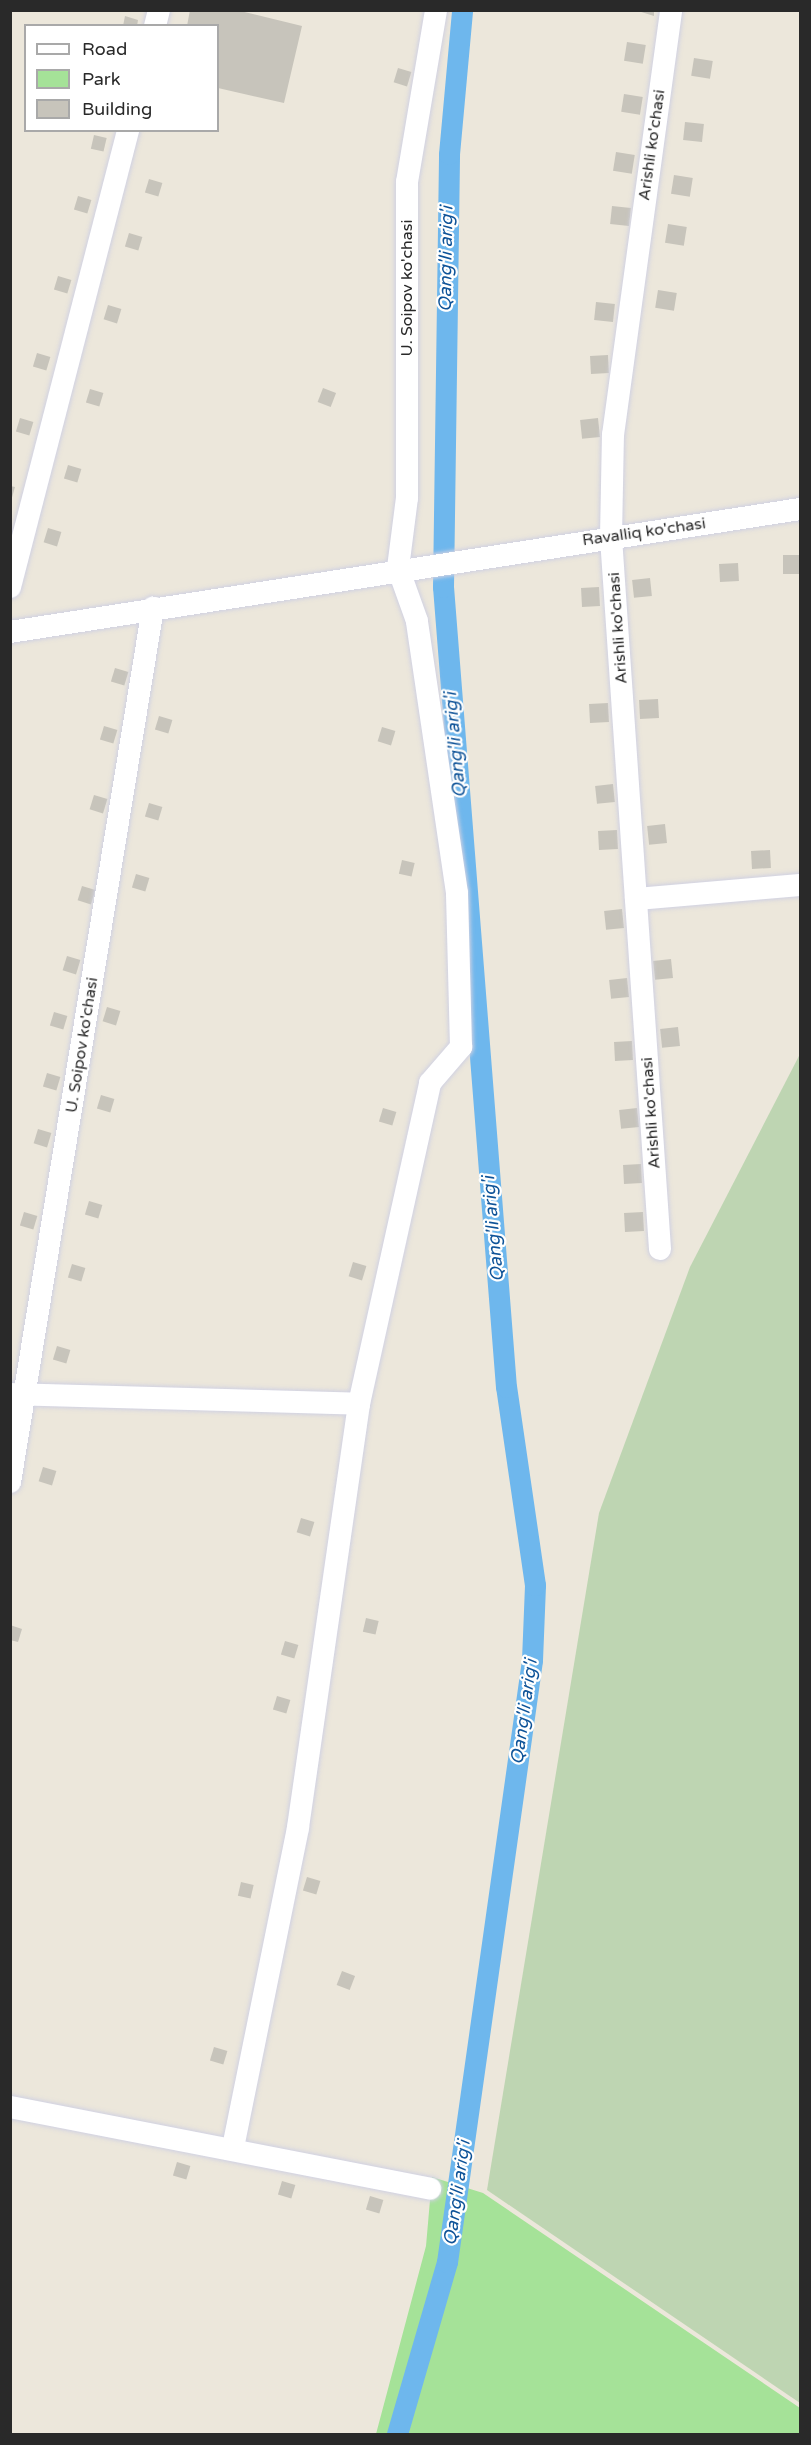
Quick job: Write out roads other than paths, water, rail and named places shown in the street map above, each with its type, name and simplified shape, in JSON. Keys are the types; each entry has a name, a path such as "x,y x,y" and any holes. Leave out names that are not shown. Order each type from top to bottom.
{"street":[{"name":"U. Soipov ko'chasi","path":"404,567 407,182 436,10"},
{"name":"Arishli ko'chasi","path":"660,1249 611,537 613,435 671,10"},
{"path":"10,587 127,132"},
{"name":"Ravalliq ko'chasi","path":"10,632 404,567 801,509"},
{"path":"232,2147 298,1828 359,1404 430,1083 461,1047 457,893 417,621 404,567"},
{"name":"U. Soipov ko'chasi","path":"10,1482 18,1394 153,608"},
{"path":"636,899 801,885"},
{"path":"18,1394 359,1404"},
{"path":"10,2107 232,2147 430,2189"}],"waterway":[{"name":"Qang'li arig'i","path":"397,2434 447,2262 532,1660 535,1585 506,1387 443,587 449,154 462,10"}]}
